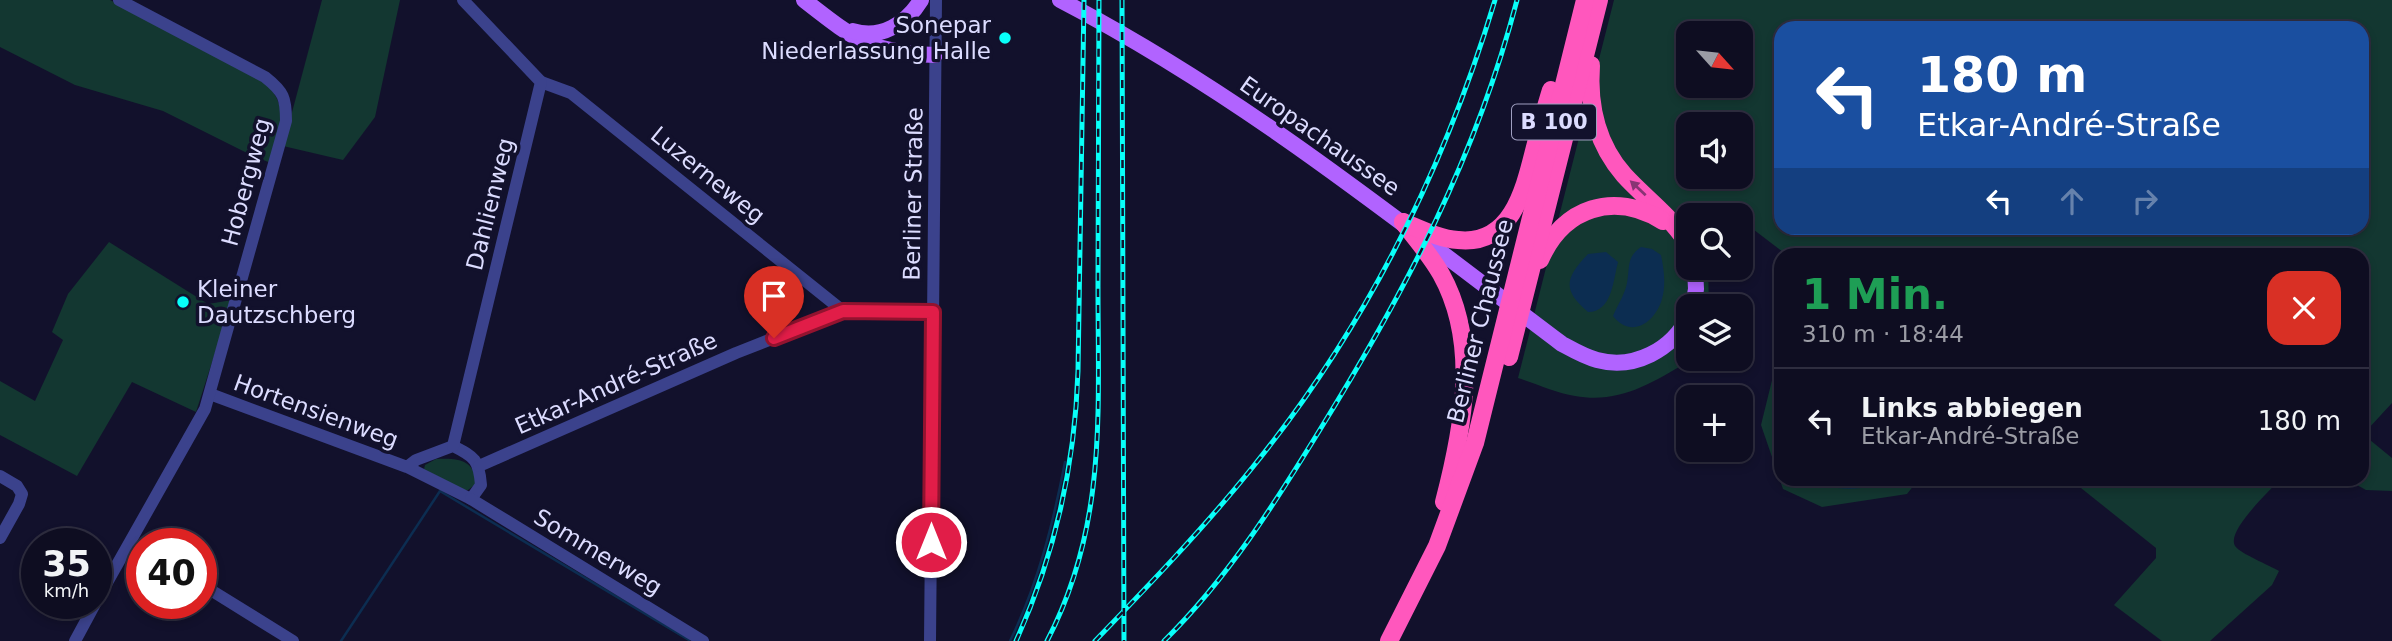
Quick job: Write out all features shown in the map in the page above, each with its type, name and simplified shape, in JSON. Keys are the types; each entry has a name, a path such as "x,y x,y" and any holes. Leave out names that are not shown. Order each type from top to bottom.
{"highway":[{"path":"1591,1 1589,91 1593,121 1605,148 1624,175 1676,228"},
{"path":"1438,248 1460,241 1479,239 1496,231 1519,203 1560,59 1591,1"},
{"name":"Berliner Chaussee","path":"1402,641 1430,588 1463,515 1498,401 1525,296 1591,1"},
{"name":"Berliner Chaussee","path":"1389,641 1426,569 1475,443 1591,1"},
{"path":"1525,296 1550,240 1578,214 1597,207 1621,206 1647,211 1667,223 1676,233"},
{"path":"1402,222 1438,248"},
{"path":"1402,222 1438,248 1441,274 1462,330 1464,389 1458,444 1426,569"}],"main road":[{"path":"835,26 863,34 887,31 905,21 921,0"},
{"path":"811,3 835,26 880,49 935,55"},
{"name":"Europachaussee","path":"1065,3 1142,46 1252,114 1402,222"},
{"path":"1438,248 1541,328 1580,354 1598,360 1637,360 1670,342 1676,335"}],"street":[{"name":"Hobergweg","path":"120,0 265,77 279,88 286,101 286,121 210,394 145,528"},
{"path":"463,0 541,82"},
{"name":"Berliner Straße","path":"930,641 936,0"},
{"name":"Luzerneweg","path":"541,82 571,93 843,311"},
{"name":"Dahlienweg","path":"453,446 541,82"},
{"name":"Etkar-André-Straße","path":"479,466 736,353 843,311 933,312"},
{"name":"Hortensienweg","path":"210,394 407,467 471,499"},
{"path":"407,467 416,460 453,446 471,455 479,466 481,485 471,499"},
{"path":"0,477 18,486 22,494 0,538"},
{"name":"Sommerweg","path":"471,499 703,641"},
{"name":"Hobergweg","path":"112,580 126,560"},
{"path":"217,594 293,641"},
{"name":"Hobergweg","path":"75,641 87,619"}],"green space":[{"path":"0,0 110,0 260,78 270,88 280,108 280,128 271,163 163,111 75,85 0,47"},
{"path":"322,0 400,0 375,117 343,160 283,146"},
{"path":"1614,0 2392,0 2392,403 2369,428 2369,248 1778,248 1753,229 1753,203 1676,203 1676,280 1708,280 1709,294 1676,294 1676,368 1620,395 1591,398 1568,395 1518,378"},
{"path":"109,242 208,304 232,300 196,412 132,382 77,476 0,435 0,381 35,401 63,340 52,332 68,294"},
{"path":"1774,372 1774,463 1761,425"},
{"path":"2369,434 2370,440 2392,458 2392,491 2366,490 2359,486 2369,486"},
{"path":"436,459 463,462 472,469 477,483 468,490 462,490 424,469 425,465"},
{"path":"1782,486 1913,486 1907,494 1822,507 1783,489"},
{"path":"2078,486 2273,486 2242,522 2234,539 2238,549 2279,571 2272,585 2210,641 2162,641 2114,605 2156,558 2156,548"}],"water":[{"path":"1641,247 1652,249 1661,255 1663,294 1659,308 1648,321 1635,327 1627,326 1613,316 1626,287 1631,259"},
{"path":"1606,252 1618,262 1613,286 1602,307 1588,312 1574,297 1571,277 1588,254"},
{"path":"1826,486 1874,486 1849,489"}],"waterway":[{"path":"1010,641 1029,598 1044,553 1065,462"},
{"path":"341,641 440,491 689,640"}],"railway":[{"path":"1016,641 1030,609 1052,543 1073,441 1078,371 1084,0"},
{"path":"1047,641 1066,598 1080,555 1090,512 1095,468 1098,424 1099,0"},
{"path":"1122,0 1124,641"},
{"path":"1095,641 1233,491 1293,415 1330,361 1365,304 1425,186 1475,63 1495,0"},
{"path":"1164,641 1230,566 1268,512 1382,325 1436,221 1459,168 1481,114 1517,0"}],"place":[{"name":"Sonepar Niederlassung Halle","path":"1005,38"},
{"name":"Kleiner Dautzschberg","path":"183,302"}],"route":[{"path":"774,338 843,311 933,312 931,542"}]}
